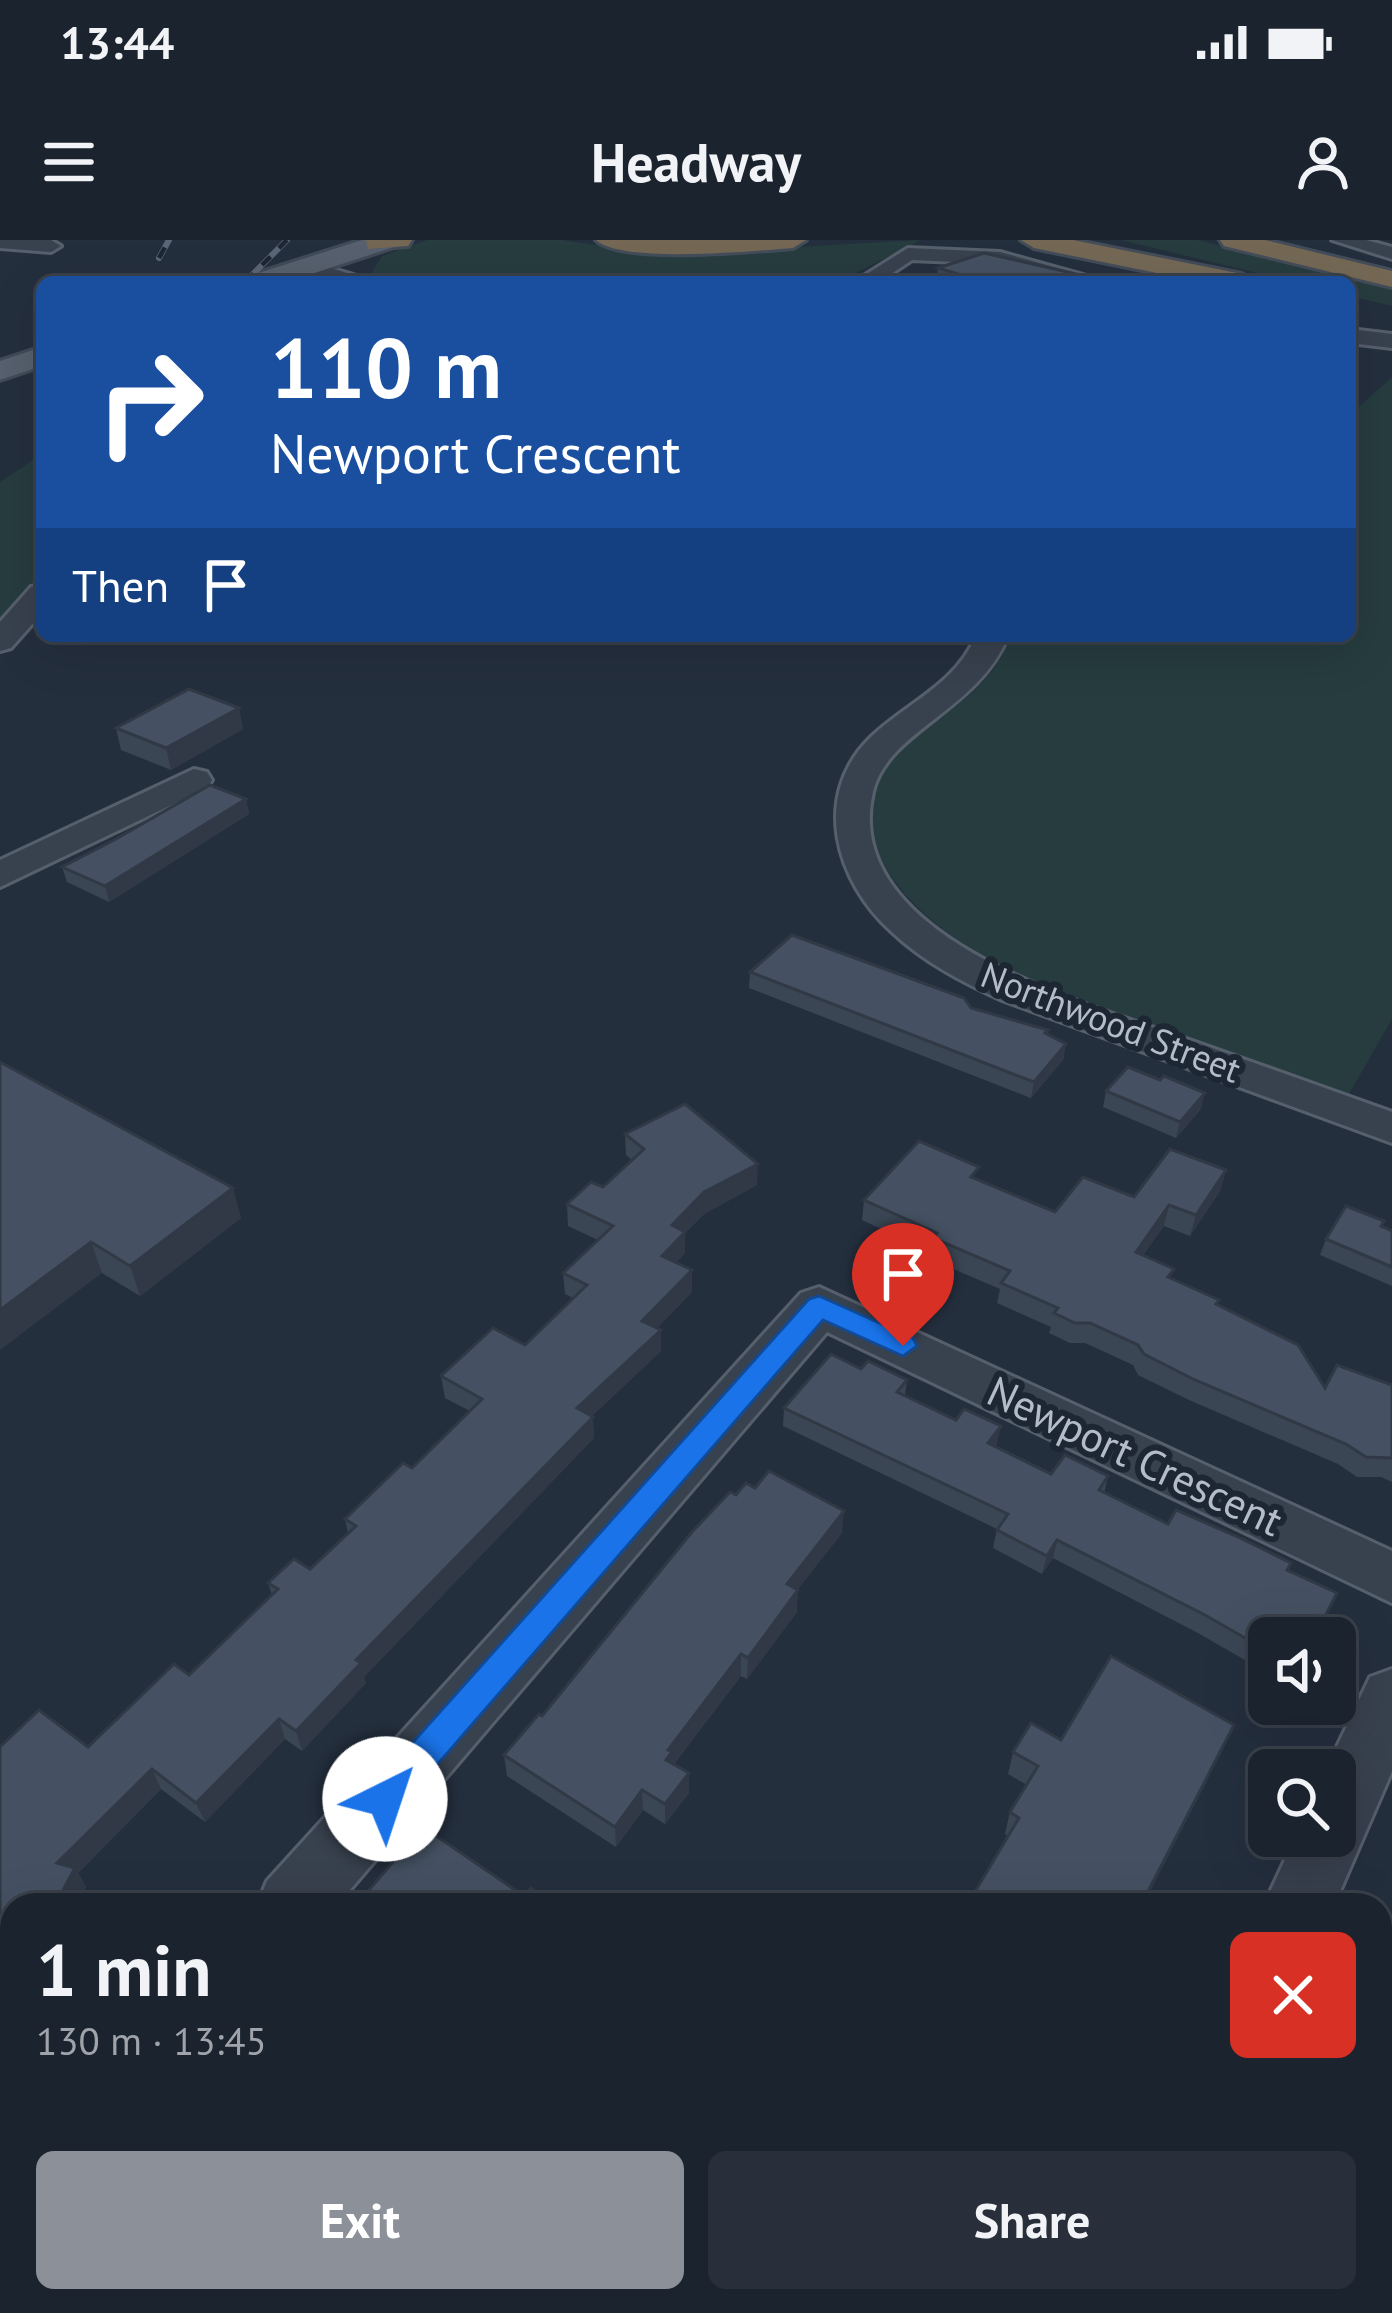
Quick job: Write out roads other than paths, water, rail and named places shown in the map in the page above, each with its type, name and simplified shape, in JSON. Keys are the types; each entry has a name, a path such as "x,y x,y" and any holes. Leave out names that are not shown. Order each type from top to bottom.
{"highway":[{"path":"609,240 677,247 793,240"},
{"path":"1034,240 1212,276"},
{"path":"1105,240 1250,276"},
{"path":"1233,240 1392,277"},
{"path":"1268,240 1392,277"},
{"path":"1356,308 1392,316"}],"main road":[{"path":"276,276 379,241"},
{"path":"250,276 379,241"},
{"path":"0,358 36,346"},
{"path":"0,370 36,358"}],"street":[{"path":"1342,240 1392,253"},
{"path":"0,242 51,246"},
{"path":"874,276 908,254 1000,258 1073,276"},
{"path":"326,260 352,276"},
{"path":"288,272 320,276"},
{"path":"1356,337 1392,340"},
{"path":"0,641 36,601"},
{"name":"Northwood Street","path":"990,642 969,676 880,750 856,788 852,836 873,883 903,921 957,961 1041,1001 1381,1114"},
{"path":"0,875 194,780"},
{"name":"Newport Crescent","path":"303,1893 819,1306 1392,1578"},
{"path":"1356,1778 1392,1697"},
{"path":"1304,1893 1321,1857"}],"railway":[{"path":"159,258 169,240"},
{"path":"251,276 287,240"}]}
